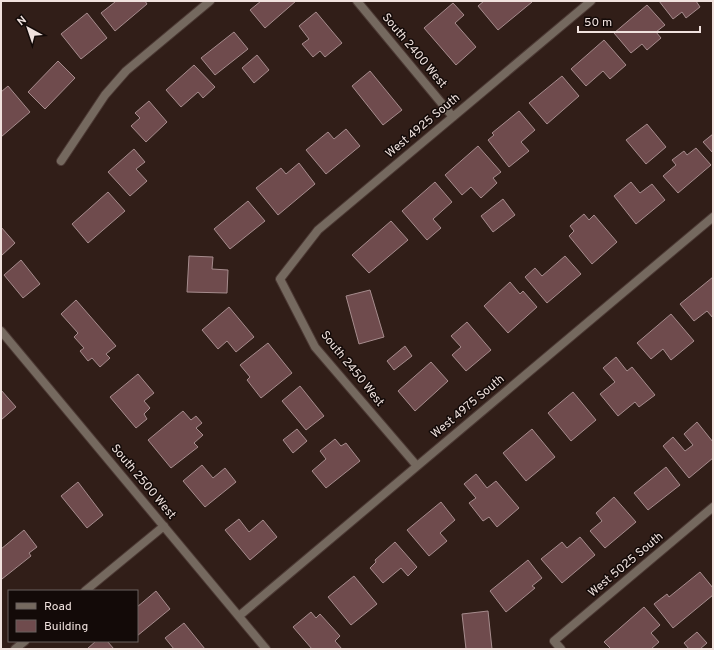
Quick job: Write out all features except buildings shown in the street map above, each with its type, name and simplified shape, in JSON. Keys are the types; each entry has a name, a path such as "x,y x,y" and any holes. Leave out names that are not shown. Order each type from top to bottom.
{"street":[{"path":"61,161 105,94 126,71 210,1"},
{"name":"South 2400 West","path":"357,1 453,117"},
{"name":"West 4925 South","path":"280,278 318,230 591,1"},
{"name":"West 4975 South","path":"239,616 713,217"},
{"name":"South 2450 West","path":"280,278 315,347 417,466"},
{"name":"South 2500 West","path":"2,335 266,649"},
{"name":"West 5025 South","path":"560,649 554,641 713,507"},
{"path":"86,590 164,526"},
{"path":"15,649 24,642"}]}
